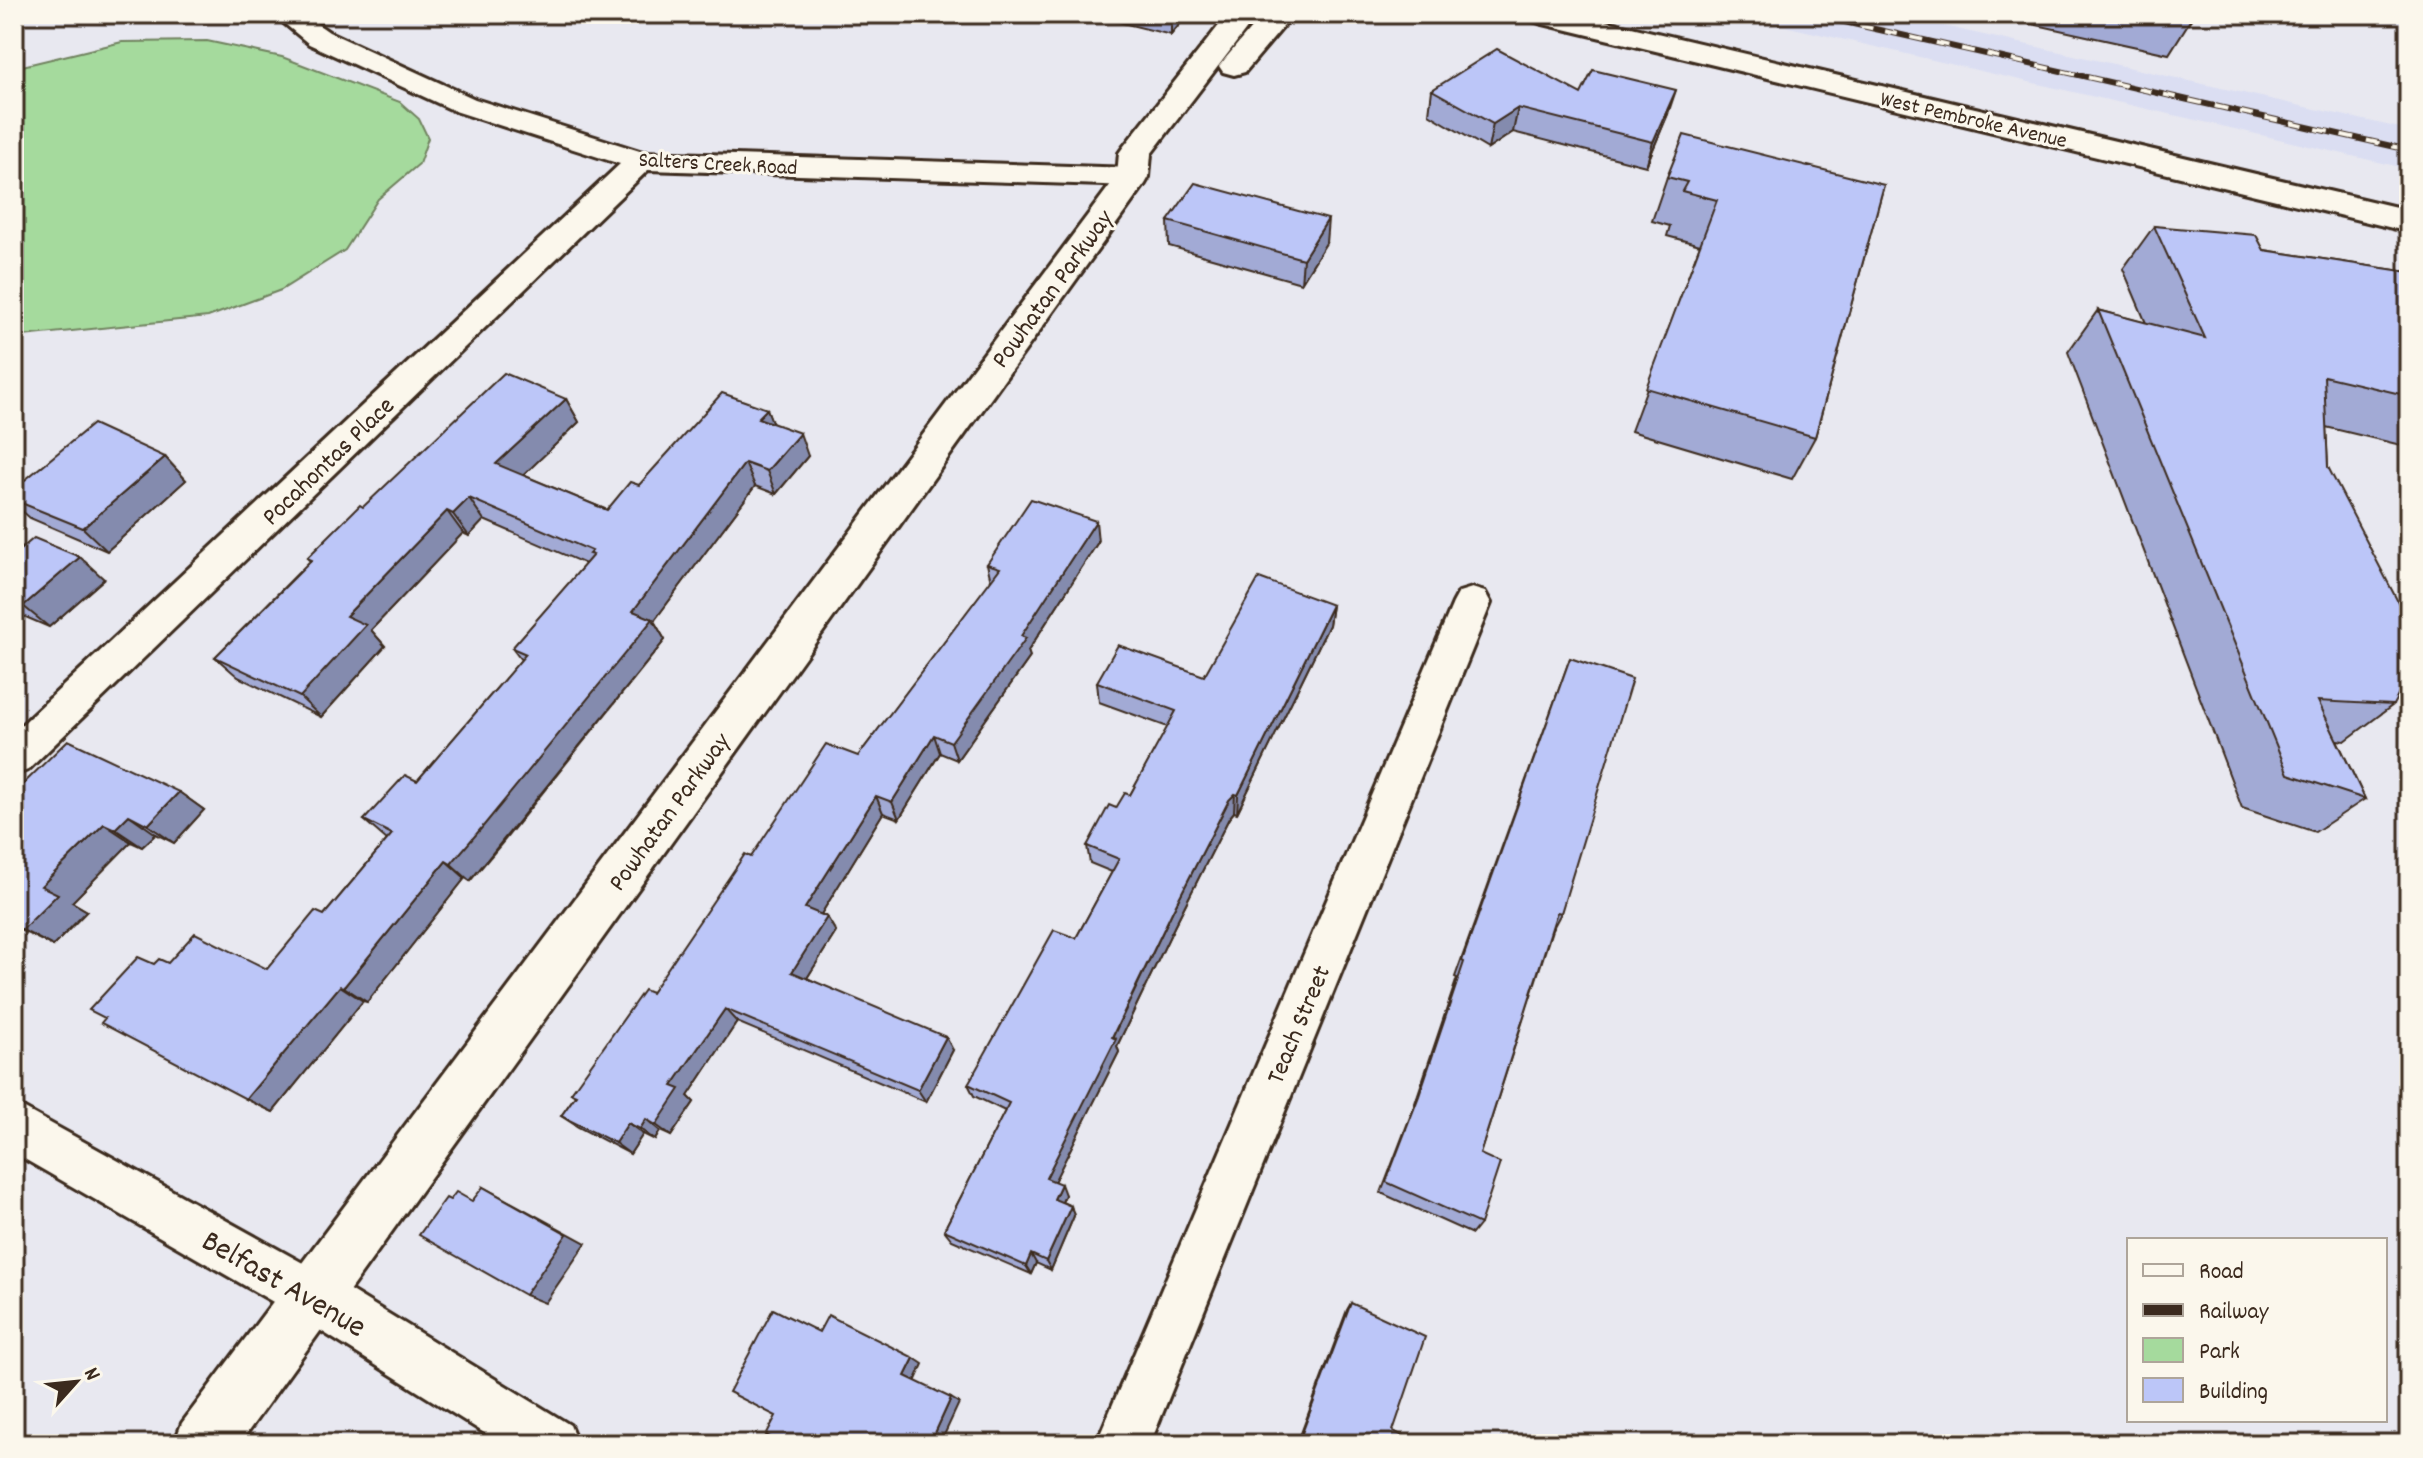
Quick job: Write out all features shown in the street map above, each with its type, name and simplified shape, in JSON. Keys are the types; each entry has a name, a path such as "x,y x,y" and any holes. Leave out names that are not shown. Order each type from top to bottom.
{"main road":[{"name":"Powhatan Parkway","path":"203,1444 1133,177 1135,153 1243,14"},
{"name":"Powhatan Parkway","path":"1133,177 1161,166 1231,70 1279,14"},
{"name":"West Pembroke Avenue","path":"1539,14 2409,221"}],"street":[{"name":"Salters Creek Road","path":"286,14 319,38 465,105 641,161 1133,177"},
{"name":"Pocahontas Place","path":"14,758 641,161"},
{"name":"Teach Street","path":"1123,1444 1472,603"},
{"name":"Belfast Avenue","path":"14,1127 312,1296 551,1444"}],"shaded area":[{"path":"1732,14 1890,14 2409,130 2409,169"}],"green space":[{"path":"207,41 282,57 400,102 419,119 428,138 419,164 378,199 345,250 281,290 208,317 14,337 14,68 122,42"}],"building":[{"path":"2168,14 2192,14 2191,19"},
{"path":"1497,49 1581,94 1593,70 1676,90 1653,142 1518,108 1493,124 1432,90"},
{"path":"1684,135 1884,185 1815,437 1646,388 1717,200 1682,191 1687,182 1667,177"},
{"path":"1195,183 1328,219 1303,259 1168,221"},
{"path":"2154,226 2256,235 2264,250 2409,272 2409,396 2324,376 2328,467 2409,623 2409,675 2393,705 2318,701 2365,799 2288,774 2098,310 2205,338"},
{"path":"504,373 566,399 496,464 607,510 630,482 639,485 722,393 767,409 758,418 800,433 767,471 745,463 633,611 653,619 485,824 451,864 446,861 344,987 340,986 246,1099 101,1023 105,1018 89,1010 138,957 154,964 159,959 168,963 195,933 267,969 315,911 324,915 392,834 364,820 405,775 417,781 526,654 512,648 593,555 589,554 592,551 469,498 453,514 447,511 346,616 366,625 300,697 215,657 312,560 307,558 360,505 363,507"},
{"path":"93,424 165,457 83,528 14,500 14,489"},
{"path":"1031,499 1096,521 1021,636 1026,638 951,742 934,735 892,802 876,796 805,908 827,917 792,972 946,1037 918,1090 725,1009 672,1086 680,1089 656,1125 646,1119 640,1129 628,1123 615,1143 561,1116 576,1095 571,1093 644,990 651,993 745,854 751,857 826,744 858,756 1000,568 987,564"},
{"path":"34,538 80,557 23,606 14,602 14,555"},
{"path":"1259,578 1332,605 1238,795 1229,800 1173,910 1112,1037 1116,1039 1046,1178 1061,1184 1054,1199 1071,1206 1046,1261 1031,1254 1026,1266 944,1230 1009,1103 968,1084 1054,930 1076,938 1119,859 1087,846 1109,805 1116,808 1125,793 1130,795 1176,711 1097,682 1118,645 1204,676"},
{"path":"1570,658 1632,679 1561,913 1557,912 1480,1154 1500,1163 1480,1224 1386,1182 1419,1096 1462,961"},
{"path":"68,740 179,792 148,825 129,815 115,829 104,824 41,886 58,894 22,930 14,926 14,793"},
{"path":"483,1187 567,1234 525,1295 419,1235 446,1198 450,1200 456,1192 472,1201"},
{"path":"1351,1303 1425,1337 1393,1431 1417,1444 1298,1444"},
{"path":"773,1309 819,1332 828,1315 914,1358 905,1376 951,1398 930,1444 783,1444 766,1435 776,1416 729,1392"},
{"path":"2041,1436 2060,1444 2040,1444"}],"railway":[{"path":"1809,14 2409,150"}]}
